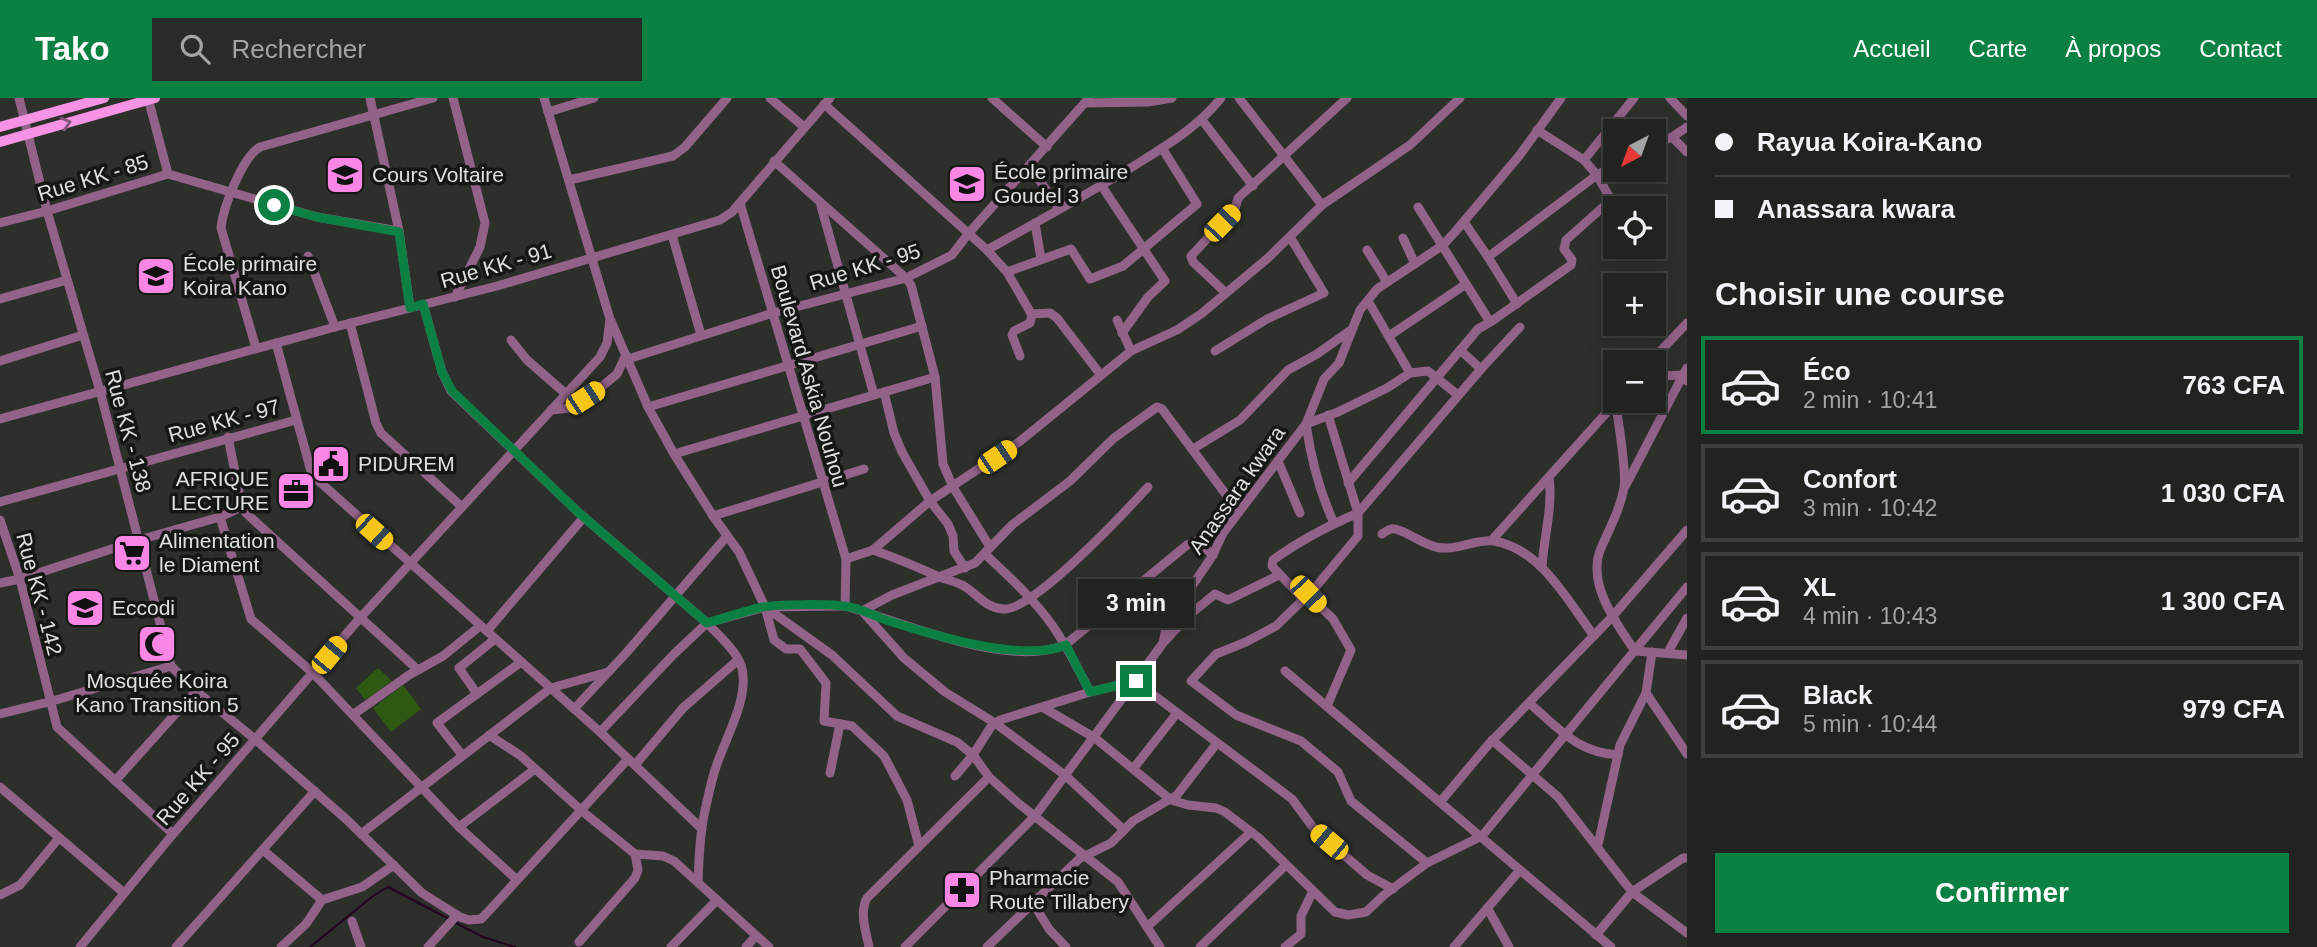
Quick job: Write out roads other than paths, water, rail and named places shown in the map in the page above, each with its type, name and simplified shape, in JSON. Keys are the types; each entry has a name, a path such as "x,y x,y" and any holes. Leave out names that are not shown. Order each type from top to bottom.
{"main road":[{"path":"0,127 104,98"},
{"path":"0,142 151,99"}],"street":[{"name":"Rue KK - 138","path":"19,98 47,211 100,391 171,666 195,691 315,791 422,893 457,915"},
{"path":"370,98 399,232 410,308"},
{"path":"256,348 222,228 222,220 232,193 252,151 433,98"},
{"path":"453,98 485,223 480,247 455,297"},
{"path":"544,98 610,319 648,407 674,454 739,552 765,607 774,640 786,649 800,649 826,683 824,721 852,726 884,756 907,800 919,846"},
{"path":"548,112 594,98"},
{"path":"569,180 673,156 685,147 727,98"},
{"path":"770,98 804,127"},
{"path":"992,98 1047,147"},
{"path":"1087,100 1148,102 1172,98"},
{"path":"987,250 1162,148 1202,120 1221,98"},
{"path":"1239,98 1322,205"},
{"path":"1226,293 1193,262 1191,256 1235,209 1238,198 1347,98"},
{"path":"846,559 873,550 930,501 1019,442 1100,374 1131,352 1177,330 1226,293 1322,205 1410,145 1460,98"},
{"name":"Anassara kwara","path":"905,947 1035,816 1136,681 1163,643 1167,623 1213,555 1223,533 1306,424 1324,379 1339,363 1360,310 1387,282 1443,245 1495,187 1560,98"},
{"path":"1584,160 1634,98"},
{"path":"1670,98 1687,116"},
{"path":"151,99 168,174"},
{"name":"Rue KK - 95","path":"627,357 773,313 906,278 952,255 1087,100"},
{"path":"827,101 987,250 1007,272 1031,314 1030,323 1014,331 1012,335 1020,356"},
{"name":"Rue KK - 91","path":"0,419 256,348 455,297 726,218 827,101"},
{"path":"1202,120 1252,186"},
{"path":"1666,139 1687,127"},
{"path":"1537,130 1584,160 1597,175 1609,196"},
{"path":"1672,136 1687,152"},
{"path":"1007,272 1071,249 1089,278 1093,279 1120,268 1143,250 1197,204 1162,148"},
{"path":"774,161 906,278 914,295 935,377 942,457 953,488 988,550 1050,622 1066,645 1090,692"},
{"path":"1030,166 1059,209"},
{"path":"1488,257 1603,172"},
{"name":"Rue KK - 85","path":"0,223 168,174 317,217 399,232"},
{"path":"1101,185 1165,281 1148,297 1122,333"},
{"name":"Boulevard Askia Nouhou","path":"740,203 846,559 845,606"},
{"path":"821,204 874,395"},
{"path":"1418,207 1490,323"},
{"path":"1348,483 1478,329 1571,265 1572,260 1563,248 1566,240 1603,207"},
{"path":"1464,222 1517,304"},
{"path":"1035,223 1041,259"},
{"path":"672,235 701,335"},
{"path":"1215,351 1267,319 1324,293 1290,237"},
{"path":"1403,238 1415,264"},
{"path":"1367,250 1387,282"},
{"path":"307,256 335,327"},
{"path":"0,299 67,280"},
{"path":"1389,336 1466,284"},
{"path":"1368,301 1410,373"},
{"path":"423,304 442,372 452,391 584,517 707,623 738,660 743,673 742,690 730,735 717,765 702,830 698,882"},
{"path":"1031,314 1050,313 1057,318 1100,374"},
{"name":"Rue KK - 95","path":"80,947 173,834 360,618 600,357 609,332 610,319"},
{"path":"1117,320 1131,352"},
{"path":"350,323 376,423 381,433 462,507"},
{"path":"1661,350 1687,323"},
{"path":"648,407 922,326"},
{"path":"1327,706 1351,650 1333,619 1279,575 1272,566 1273,560 1334,523 1358,513 1520,327"},
{"path":"1193,449 1240,420 1288,370 1317,354 1352,329"},
{"path":"0,361 83,335"},
{"path":"511,340 527,360 566,394"},
{"path":"276,343 312,475 600,732 702,830"},
{"path":"1460,350 1481,369"},
{"path":"551,410 569,408 600,388 617,374 627,357"},
{"path":"1334,523 1320,493 1311,460 1306,424 1387,388 1410,373 1426,371 1437,376 1458,395"},
{"path":"1666,376 1686,375"},
{"path":"1635,651 1612,617 1596,573 1597,561 1613,525 1625,486 1686,375"},
{"path":"674,454 935,377"},
{"path":"884,392 894,433 930,501 948,524 953,536 954,551 965,568"},
{"path":"862,611 892,595 965,568 1012,526 1070,481 1114,438 1155,408 1162,409 1239,512"},
{"path":"1492,540 1606,413"},
{"path":"1617,413 1625,486"},
{"path":"1328,415 1358,513 1357,536 1306,597 1272,628 1216,654 1191,681 1236,715 1301,741 1338,772 1349,799 1427,863"},
{"name":"Rue KK - 97","path":"0,502 296,420"},
{"path":"228,438 242,507 250,518 418,670"},
{"path":"1278,461 1300,513"},
{"path":"713,516 864,469"},
{"path":"1542,566 1544,535 1552,497 1549,477"},
{"path":"873,550 965,586 978,598 1004,610 1030,599 1082,554 1148,487"},
{"path":"0,583 220,517 242,507"},
{"path":"220,517 251,619 313,673 459,827 516,880"},
{"path":"354,714 483,629 584,517"},
{"name":"Rue KK - 142","path":"0,520 20,579 54,720 62,733 173,834"},
{"path":"1382,534 1391,529 1400,530 1423,544 1439,548 1458,548 1492,540 1510,546 1542,566 1594,636"},
{"path":"1441,801 1492,740 1612,617 1687,530"},
{"path":"574,709 727,536"},
{"path":"600,732 707,623 765,607 845,606 899,624 995,648 1055,649 1066,645 1186,545 1198,541 1213,555"},
{"path":"1163,643 1215,594 1228,600 1279,575"},
{"path":"1044,708 1095,738 1171,800 1216,808 1251,832 1335,912 1348,915 1366,912 1427,863 1482,836 1687,587"},
{"path":"765,607 832,655 897,716 957,742 973,755 989,777 1118,882 1160,947"},
{"path":"862,611 904,658 945,692 995,723 1066,776 1124,830"},
{"path":"1668,653 1687,618"},
{"path":"477,694 459,668 495,639"},
{"path":"1635,651 1687,655"},
{"path":"1598,845 1620,744 1646,694 1652,652"},
{"path":"428,947 457,915 470,920 481,919 682,708 738,660"},
{"path":"462,755 437,723 521,662"},
{"path":"0,714 171,666"},
{"path":"1285,671 1611,947"},
{"path":"361,834 551,688 608,672"},
{"path":"955,776 995,723 1090,692 1136,681 1292,799 1315,830 1367,875 1393,889"},
{"path":"115,781 195,691"},
{"path":"1646,694 1687,754"},
{"path":"1529,703 1583,748 1600,754 1619,755"},
{"path":"1133,769 1177,713"},
{"path":"830,773 840,724"},
{"path":"489,735 512,749 635,854 663,856 674,861 769,947"},
{"path":"1492,740 1558,797 1632,892 1687,933"},
{"path":"987,947 1085,855 1111,843 1142,815 1171,800 1217,743"},
{"path":"459,827 535,769"},
{"path":"869,947 863,915 864,903 989,777"},
{"path":"1,789 124,893"},
{"path":"178,946 315,791"},
{"path":"1147,927 1251,832"},
{"path":"0,895 20,885 59,838"},
{"path":"264,850 322,900"},
{"path":"579,942 635,878 638,870 635,854"},
{"path":"1596,935 1632,892 1683,858 1687,858"},
{"path":"281,947 306,924 322,900 362,887 394,865"},
{"path":"1200,947 1286,865"},
{"path":"1454,947 1520,870"},
{"path":"1285,947 1301,934 1301,916 1313,891"},
{"path":"671,947 717,900"},
{"path":"1033,904 1049,929 1066,947"},
{"path":"1488,909 1508,947"},
{"path":"352,921 361,947"},
{"path":"746,947 756,936"}],"waterway":[{"path":"310,947 388,887 449,919"},
{"path":"454,922 483,937 515,947"}],"place":[{"name":"Cours Voltaire","path":"345,175"},
{"name":"École primaire Goudel 3","path":"967,184"},
{"name":"École primaire Koira Kano","path":"156,276"},
{"name":"PIDUREM","path":"331,464"},
{"name":"AFRIQUE LECTURE","path":"296,491"},
{"name":"Alimentation le Diament","path":"132,553"},
{"name":"Eccodi","path":"85,608"},
{"name":"Mosquée Koira Kano Transition 5","path":"157,644"},
{"name":"Pharmacie Route Tillabery","path":"962,890"}]}
